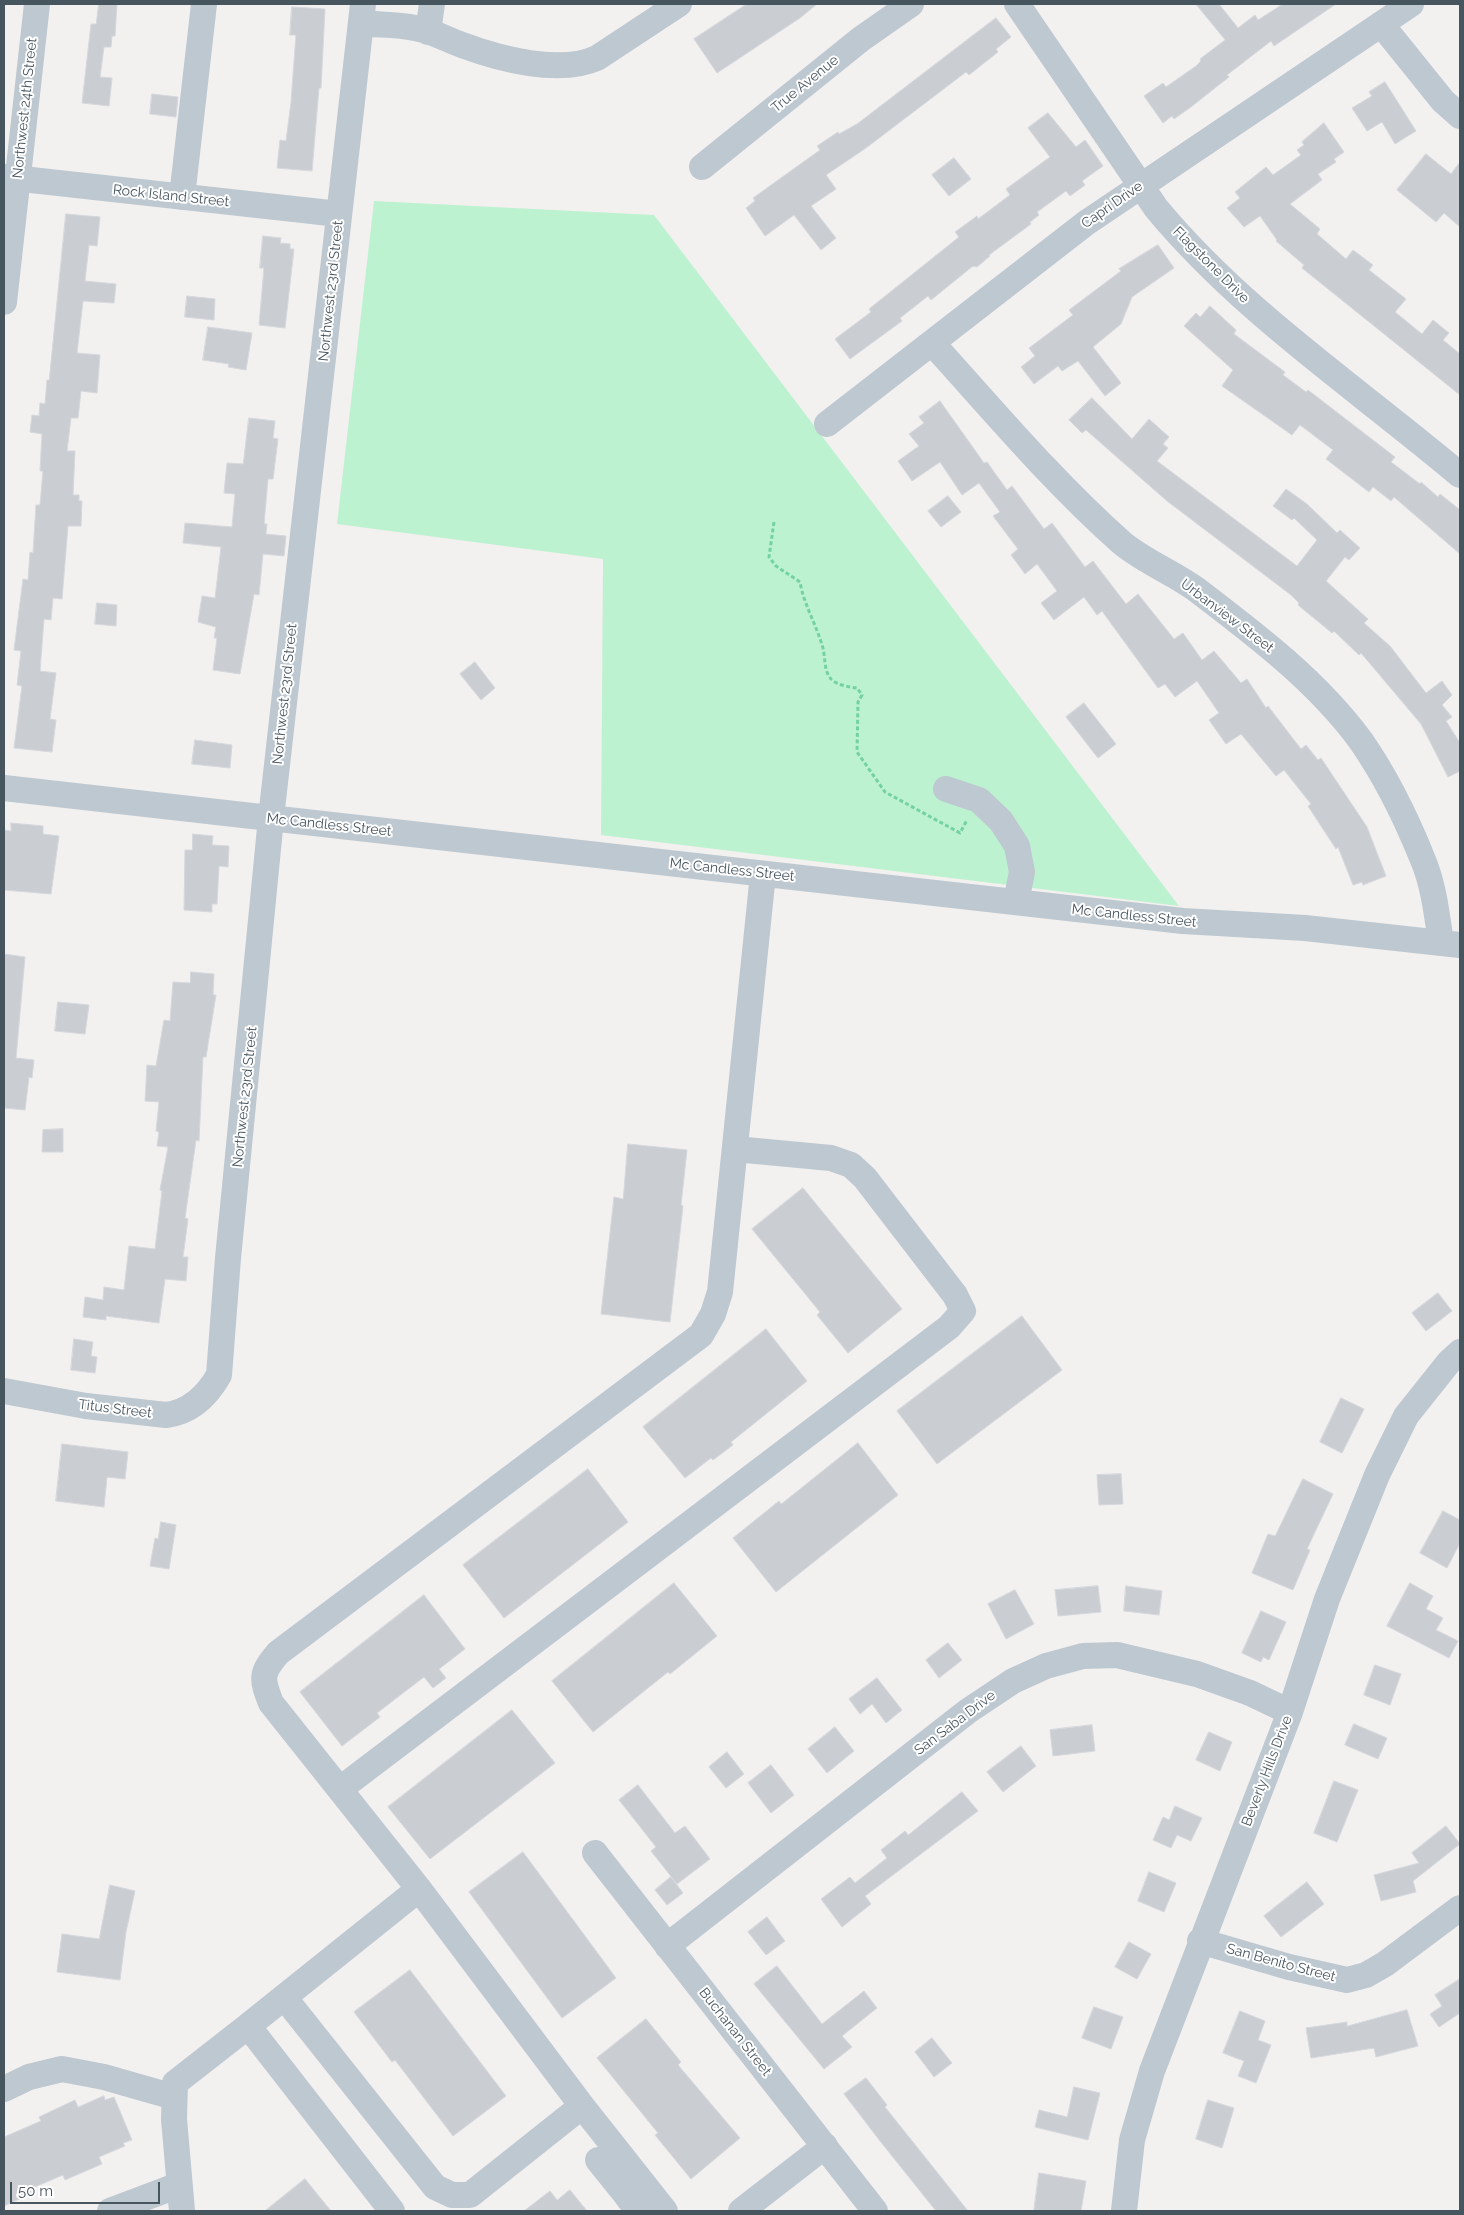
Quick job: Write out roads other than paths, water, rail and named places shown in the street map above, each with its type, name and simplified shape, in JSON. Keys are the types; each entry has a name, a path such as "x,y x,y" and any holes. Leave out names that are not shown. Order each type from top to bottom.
{"street":[{"name":"Northwest 24th Street","path":"4,302 11,178 37,4"},
{"path":"182,197 204,4"},
{"path":"428,32 432,4"},
{"path":"362,13 416,28 464,46 520,62 571,65 586,63 597,58 679,4"},
{"name":"True Avenue","path":"702,167 861,39 911,4"},
{"name":"Flagstone Drive","path":"1017,4 1156,208 1182,239 1237,294 1460,475"},
{"name":"Capri Drive","path":"827,424 1086,223 1411,4"},
{"name":"Northwest 23rd Street","path":"215,1383 219,1375 228,1258 271,818 362,13"},
{"path":"1381,24 1443,101 1460,116"},
{"name":"Rock Island Street","path":"11,178 339,214"},
{"name":"Urbanview Street","path":"932,343 1042,465 1123,543 1157,567 1190,585 1245,626 1302,676 1330,704 1361,742 1388,785 1424,861 1435,902 1451,944"},
{"name":"Mc Candless Street","path":"4,788 1183,921 1305,928 1451,944"},
{"path":"946,789 979,800 1001,821 1017,846 1022,872 1016,902"},
{"path":"633,2194 604,2133 419,1889 271,1703 262,1681 267,1666 278,1653 701,1335 713,1314 720,1292 763,874"},
{"path":"340,1789 950,1327 963,1311 955,1295 865,1178 851,1165 831,1158 736,1137"},
{"name":"Beverly Hills Drive","path":"1124,2211 1132,2140 1152,2071 1200,1941 1290,1712 1327,1599 1377,1475 1406,1416 1449,1362 1460,1352"},
{"name":"Titus Street","path":"4,1391 86,1406 166,1415 179,1413 193,1406 209,1392 215,1383"},
{"name":"San Saba Drive","path":"667,1946 968,1711 1013,1681 1046,1666 1083,1656 1117,1655 1196,1674 1250,1693 1290,1712"},
{"name":"Buchanan Street","path":"595,1853 875,2211"},
{"path":"182,2211 174,2119 175,2083 419,1889"},
{"name":"San Benito Street","path":"1200,1941 1289,1967 1347,1980 1366,1975 1385,1964 1460,1908"},
{"path":"284,1997 435,2187 452,2195 470,2194 582,2106"},
{"path":"248,2026 392,2211"},
{"path":"4,2089 29,2076 62,2069 104,2077 174,2097"},
{"path":"740,2211 825,2146"},
{"path":"598,2160 633,2194 665,2211"},
{"path":"110,2211 179,2185"}]}
